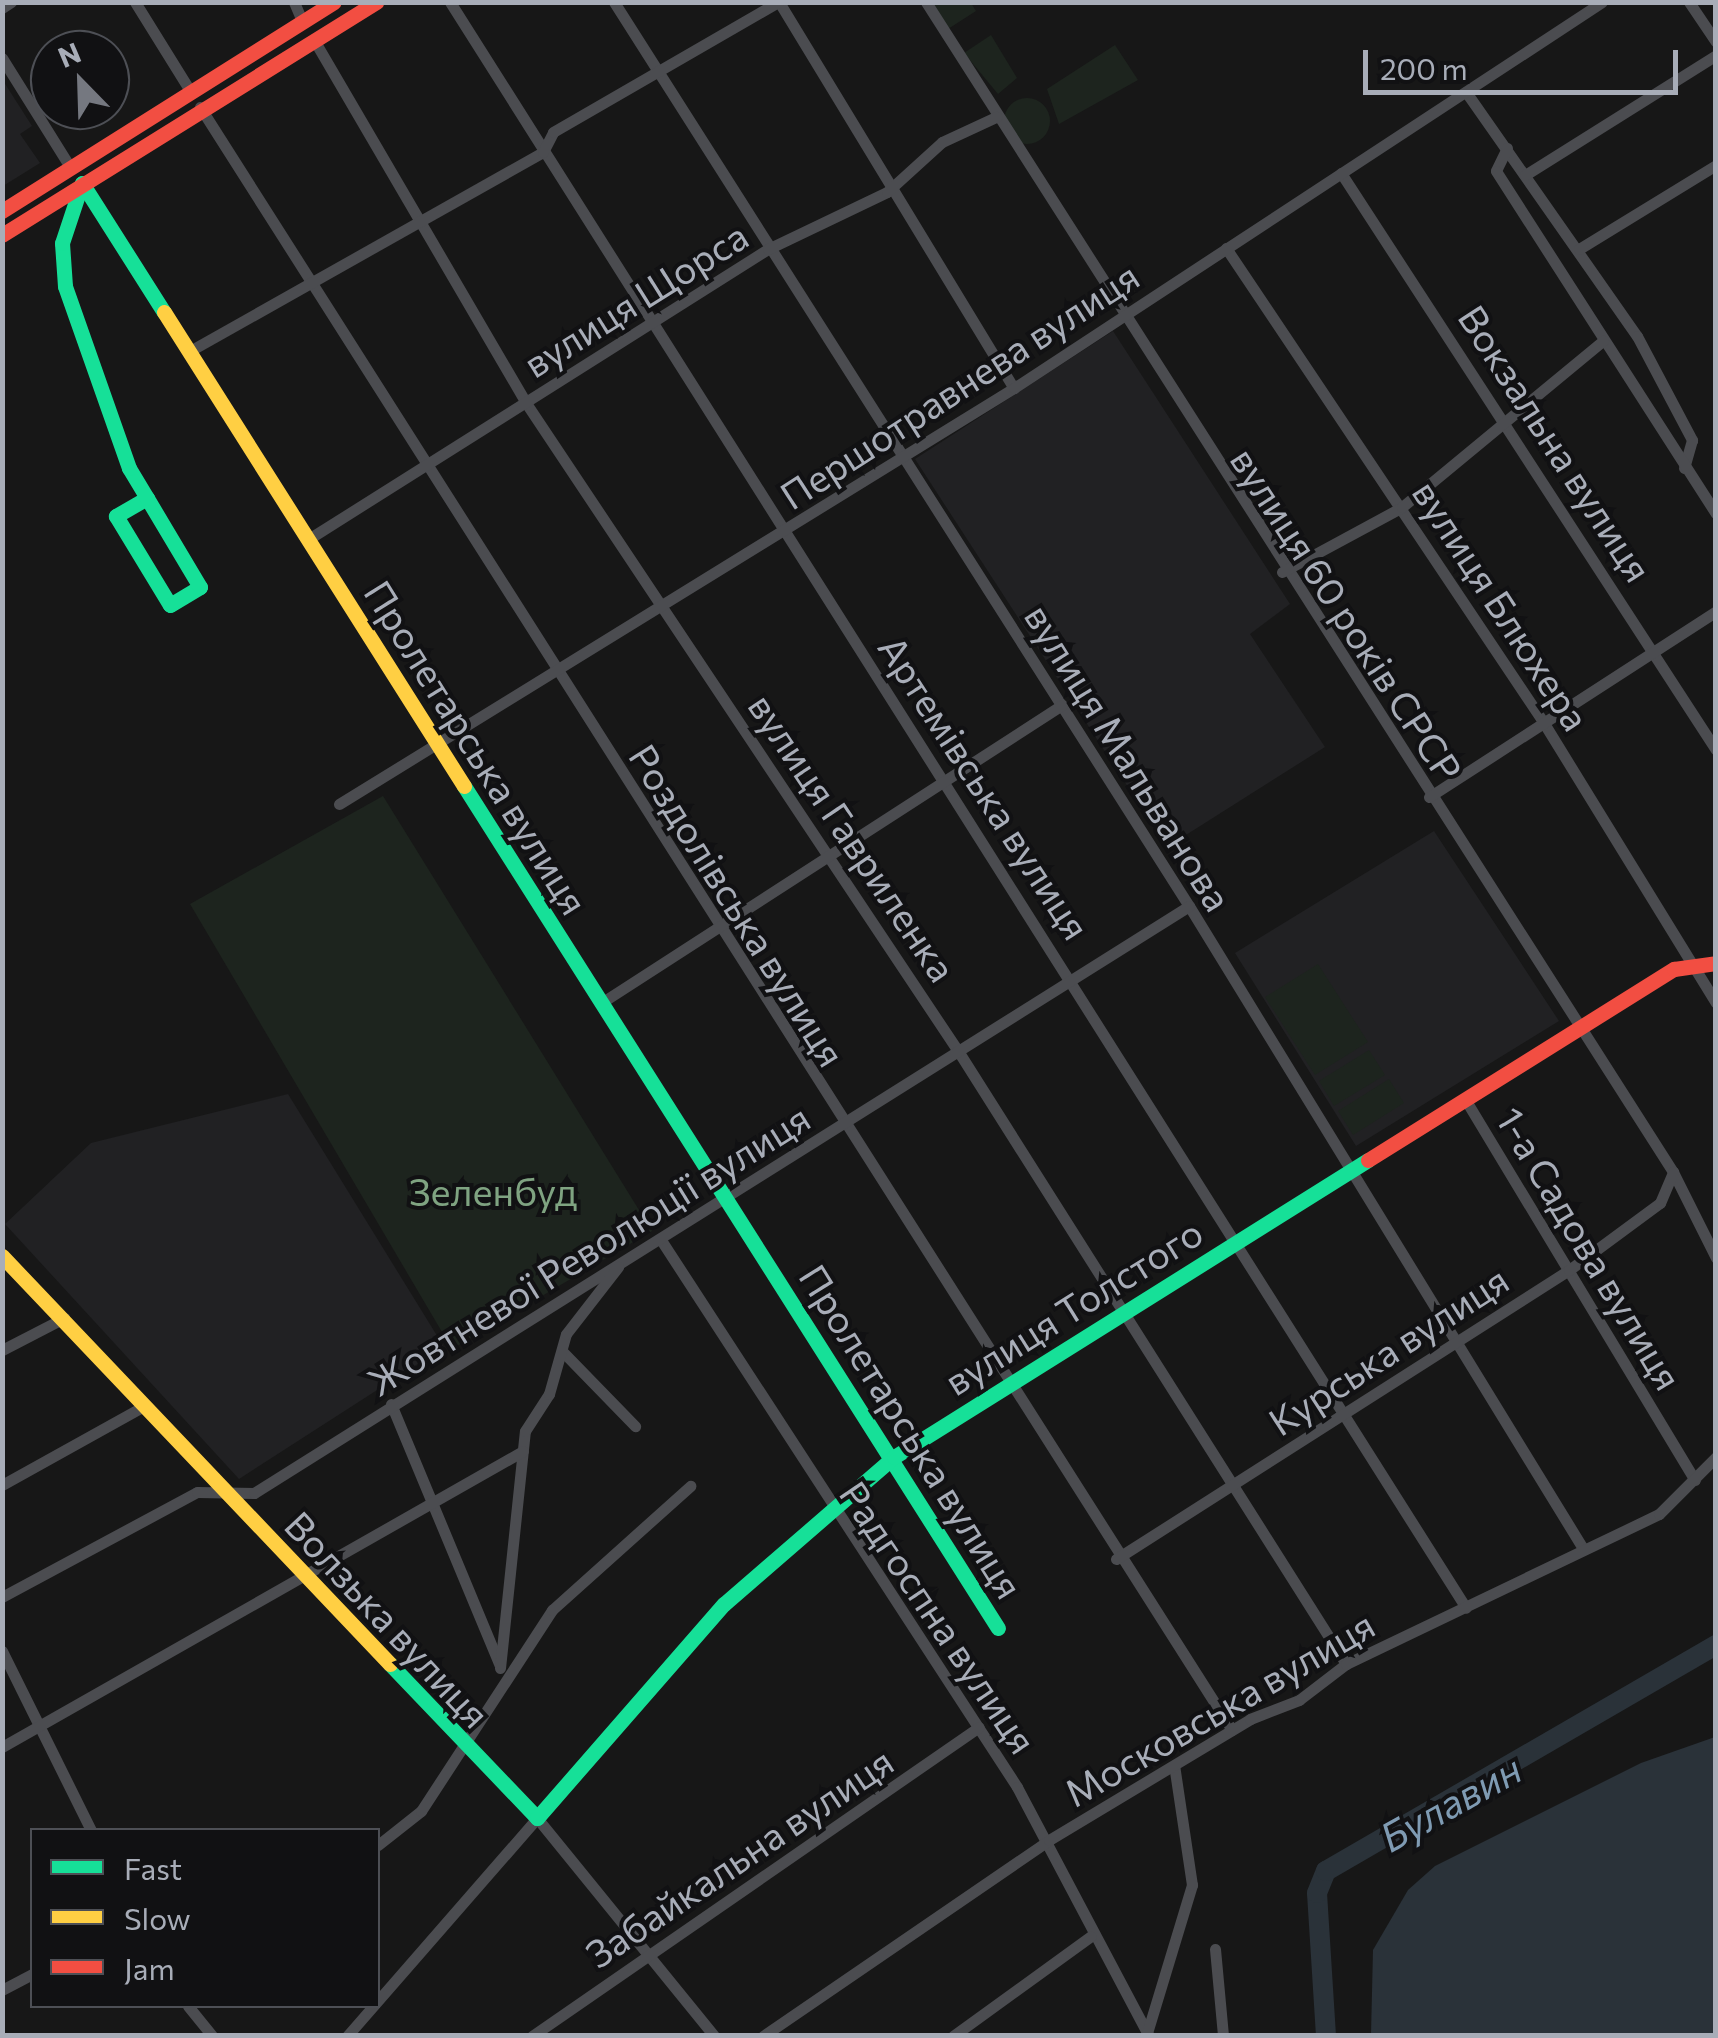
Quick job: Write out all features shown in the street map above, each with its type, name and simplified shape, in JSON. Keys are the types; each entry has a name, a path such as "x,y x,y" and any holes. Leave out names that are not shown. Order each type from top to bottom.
{"street":[{"path":"2,8 11,2"},
{"path":"135,2 200,107"},
{"path":"294,2 314,40"},
{"path":"2,211 189,89 334,2"},
{"path":"2,235 200,107 377,2"},
{"name":"Артемівська вулиця","path":"450,2 943,783 1076,978 1466,1608"},
{"name":"вулиця Мальванова","path":"614,2 1189,906 1352,1169 1454,1344 1584,1550"},
{"path":"188,352 543,152 553,132 778,2 887,192 1014,388"},
{"name":"вулиця 60 років СРСР","path":"926,2 1282,572 1576,1031 1673,1172 1716,1258"},
{"name":"Першотравнева вулиця","path":"339,804 785,533 1014,388 1602,2"},
{"path":"1689,2 1716,42"},
{"name":"вулиця Гавриленка","path":"314,40 425,218 526,403 960,1054 1346,1664"},
{"path":"1526,174 1716,55"},
{"path":"2,58 70,167"},
{"path":"1466,92 1579,250 1678,409 1692,440 1684,468"},
{"name":"Роздолівська вулиця","path":"200,107 843,1128 1010,1383 1116,1560 1190,1655 1232,1730"},
{"name":"вулиця Щорса","path":"308,540 768,249 887,192 942,142 996,117"},
{"path":"1507,148 1496,170 1716,514"},
{"path":"1579,250 1716,165"},
{"name":"Пролетарська вулиця","path":"70,167 726,1200 894,1457 998,1628"},
{"name":"Вокзальна вулиця","path":"1341,174 1503,416 1716,750"},
{"path":"82,183 62,244 65,286 147,498 200,587 170,605 116,516 147,498"},
{"name":"вулиця Блюхера","path":"1226,248 1542,720 1716,1003"},
{"path":"1282,572 1402,507 1503,416 1603,341"},
{"path":"1428,797 1653,648 1716,612"},
{"path":"601,1002 1062,705"},
{"name":"Жовтневої Революції вулиця","path":"2,1597 197,1492 254,1494 391,1404 843,1128 1189,906"},
{"name":"вулиця Толстого","path":"380,1998 724,1604 827,1506 894,1457 1010,1383 1576,1031 1692,966 1716,963"},
{"name":"1-а Садова вулиця","path":"1465,1099 1695,1480"},
{"name":"Курська вулиця","path":"1116,1560 1569,1270 1660,1203 1673,1172"},
{"name":"Радгоспна вулиця","path":"661,1240 827,1506 979,1727 1048,1840 1091,1936 1147,2035"},
{"name":"Волзька вулиця","path":"2,1256 462,1744 537,1818 652,1950 714,2036"},
{"path":"502,1672 524,1450 562,1351 618,1266"},
{"path":"2,1350 64,1318"},
{"path":"562,1351 636,1426"},
{"path":"391,1404 502,1672"},
{"path":"2,1484 144,1406"},
{"path":"2,1747 524,1450"},
{"name":"Московська вулиця","path":"763,2036 1048,1840 1232,1730 1299,1700 1346,1664 1660,1514 1716,1458"},
{"path":"380,1843 420,1811 502,1672 552,1610 690,1486"},
{"path":"2,1651 90,1828"},
{"name":"Забайкальна вулиця","path":"532,2036 979,1727"},
{"path":"1147,2035 1192,1885 1174,1765"},
{"path":"952,2036 1091,1936"},
{"path":"1215,1949 1223,2036"},
{"path":"2,1990 30,1975"},
{"path":"190,2008 212,2036"},
{"name":"вулиця Толстого","path":"347,2036 371,2008"}],"shaded area":[{"path":"2,79 30,123 20,134 40,163 3,186"},
{"path":"1113,331 1290,604 1250,634 1325,747 1167,847 915,459"},
{"path":"1434,831 1559,1021 1356,1146 1235,953"},
{"path":"288,1094 444,1347 239,1479 5,1224 91,1143"},
{"path":"1715,1737 1715,2035 1371,2035 1373,1950 1408,1890 1435,1866 1641,1763"}],"green space":[{"path":"931,3 971,3 976,11 948,29"},
{"path":"991,35 1017,78 998,94 964,53"},
{"path":"1115,45 1138,80 1059,124 1047,89"},
{"path":"1027,98 1043,105 1050,121 1043,137 1027,144 1011,137 1004,121 1011,105"},
{"name":"Зеленбуд","path":"383,796 652,1231 452,1349 190,904"},
{"path":"1318,964 1368,1042 1315,1075 1265,997"},
{"path":"1369,1050 1385,1075 1334,1106 1319,1081"},
{"path":"1389,1079 1404,1103 1353,1135 1338,1111"}],"waterway":[{"name":"Булавин","path":"1326,2036 1317,1893 1326,1871 1716,1645"}],"traffic: fast":[{"path":"147,498 116,516 170,605 200,587 147,498 129,468 65,286 62,243 82,183 164,312"},
{"path":"464,786 998,1628"},
{"path":"390,1664 537,1818 724,1604 894,1457 1368,1160"}],"traffic: slow":[{"path":"164,312 464,786"},
{"path":"2,1256 390,1664"}],"traffic: jam":[{"path":"2,211 334,2"},
{"path":"2,235 377,2"},
{"path":"1368,1160 1674,969 1716,963"}]}
